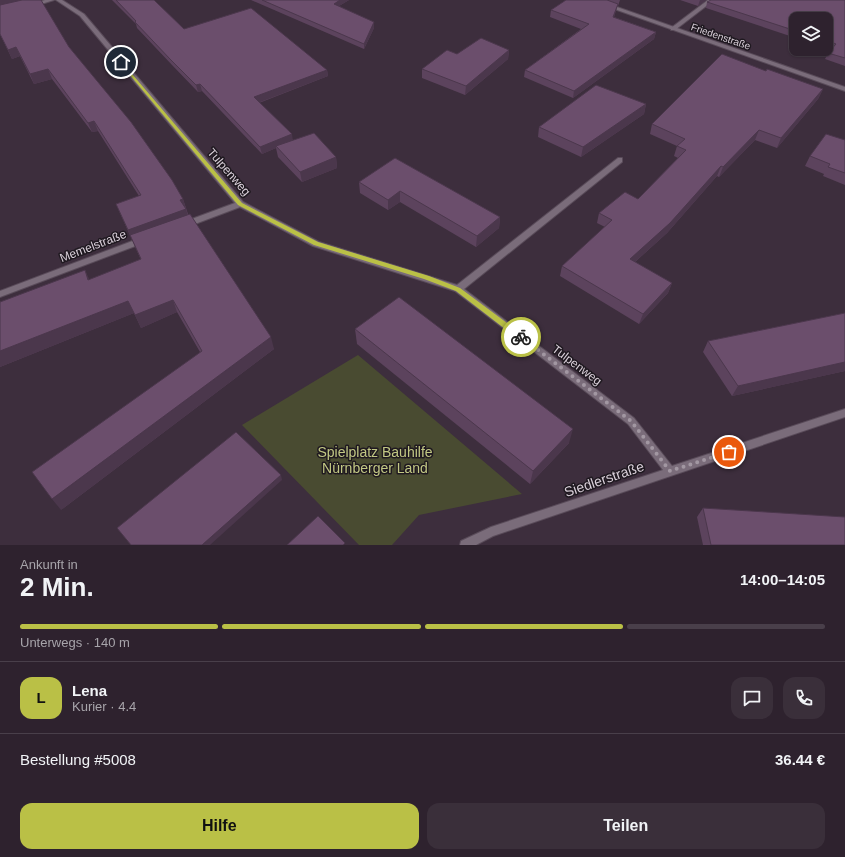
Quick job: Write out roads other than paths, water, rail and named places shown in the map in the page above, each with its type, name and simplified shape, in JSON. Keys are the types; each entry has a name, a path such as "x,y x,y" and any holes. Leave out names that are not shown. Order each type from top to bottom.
{"street":[{"path":"27,6 51,0"},
{"name":"Tulpenweg","path":"59,0 82,15 240,204 316,244 458,289 631,421 670,471"},
{"name":"Friedenstraße","path":"592,0 845,89"},
{"path":"673,29 710,0"},
{"path":"458,289 620,160"},
{"path":"172,229 240,204"},
{"name":"Memelstraße","path":"0,294 150,238"},
{"name":"Siedlerstraße","path":"464,545 491,532 845,413"}],"park label":[{"name":"Spielplatz Bauhilfe Nürnberger Land","path":"375,460"}]}
